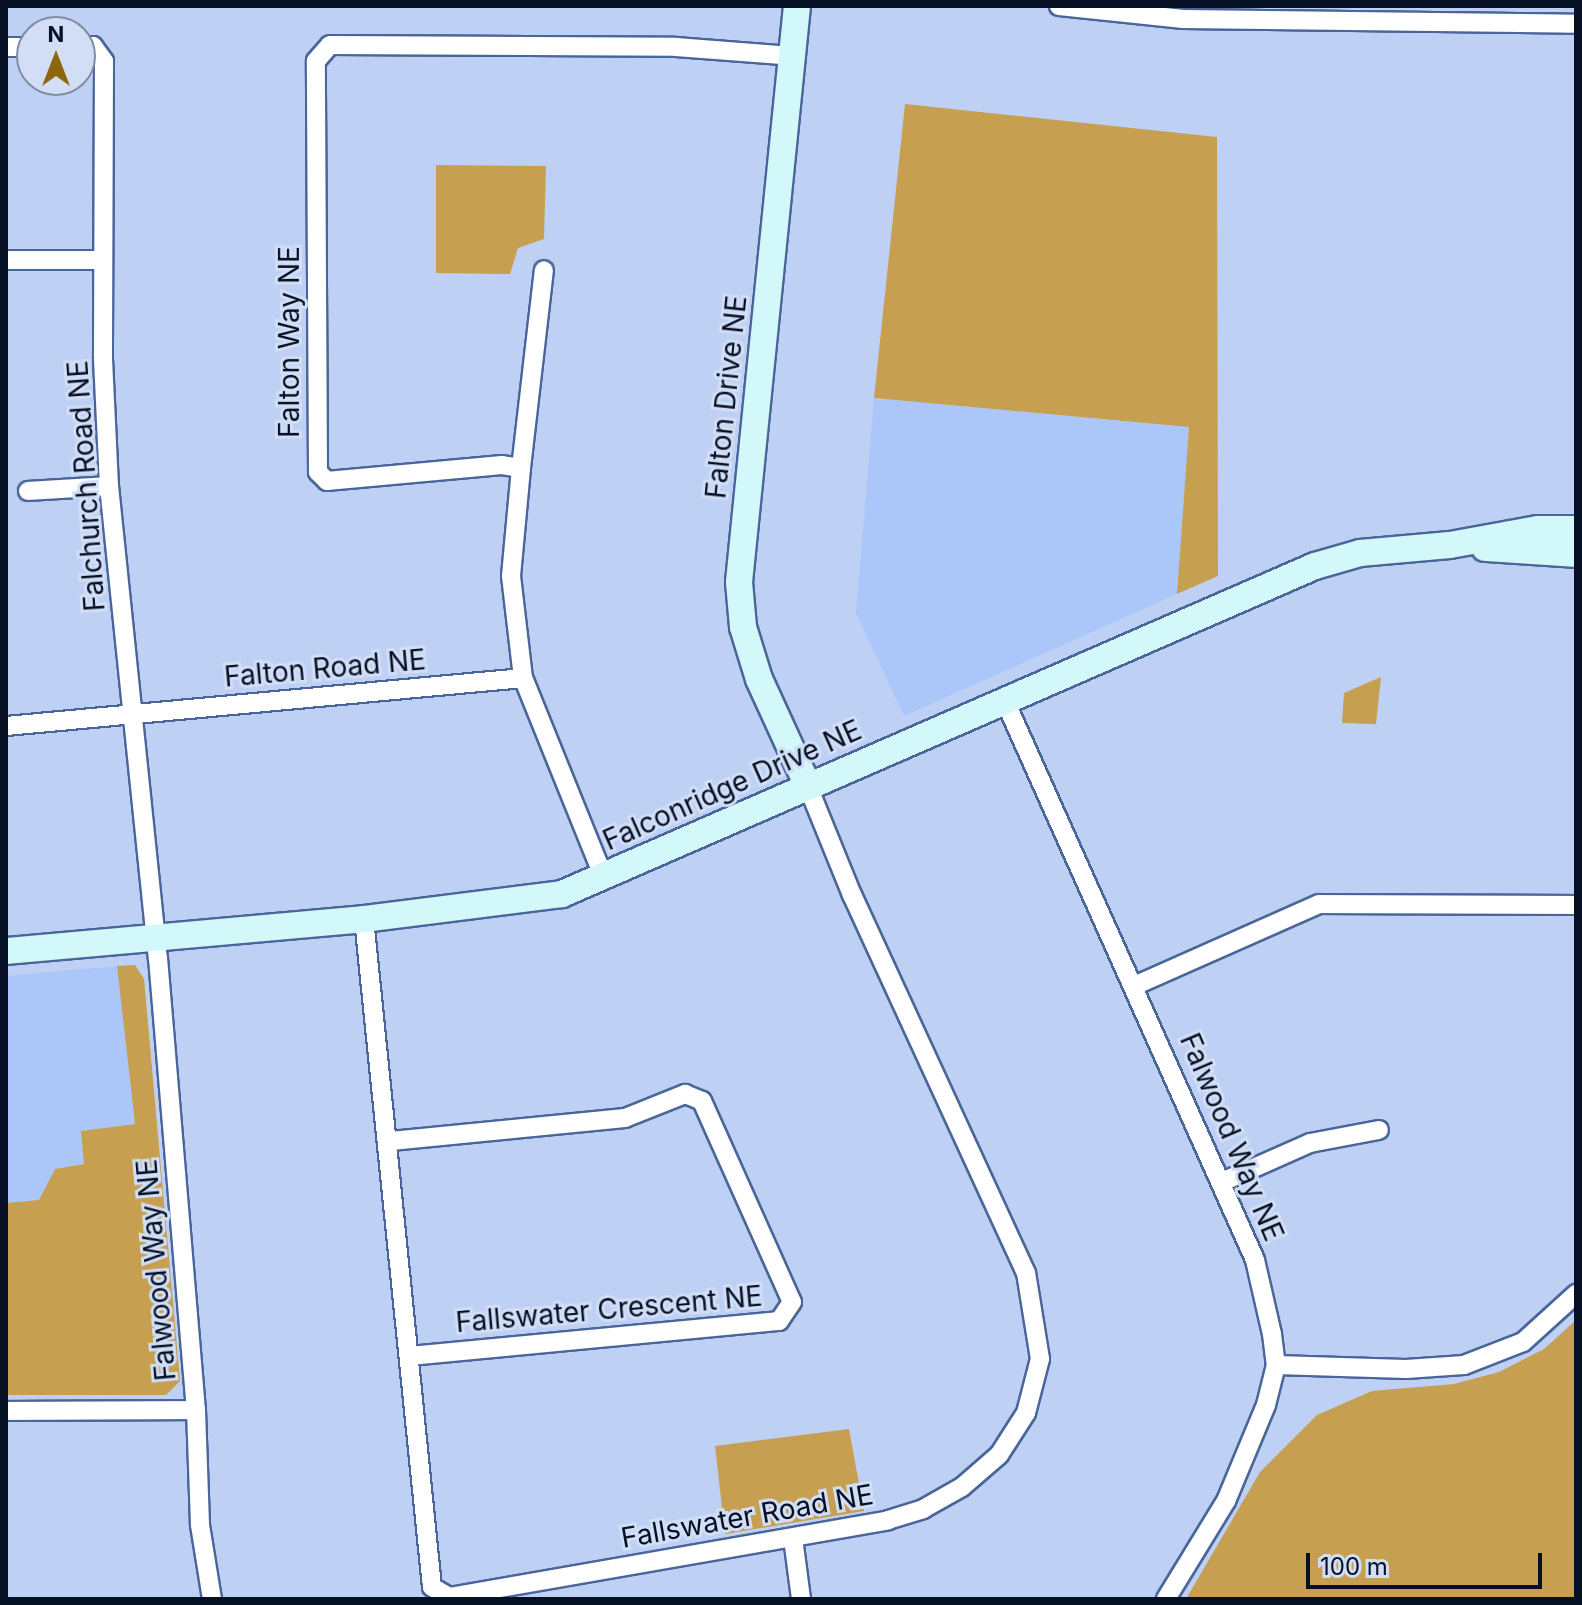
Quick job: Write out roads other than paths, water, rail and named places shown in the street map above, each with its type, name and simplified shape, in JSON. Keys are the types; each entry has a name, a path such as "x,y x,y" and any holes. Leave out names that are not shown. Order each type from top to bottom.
{"street":[{"name":"Falton Drive NE","path":"797,6 739,582 743,627 759,679 807,784"},
{"path":"1059,6 1183,19 1451,14 1576,24"},
{"name":"Falton Way NE","path":"521,468 502,465 327,481 318,472 316,61 330,45 676,47 792,56"},
{"name":"Falchurch Road NE","path":"96,50 104,61 103,260 109,486 155,937"},
{"path":"6,260 103,260"},
{"path":"544,270 511,576 523,678 604,878"},
{"path":"28,491 109,486"},
{"name":"Falconridge Drive NE","path":"6,951 364,919 562,894 604,878 807,784 1315,566 1360,553 1450,545 1538,529 1576,529"},
{"name":"Falconridge Drive NE","path":"1450,545 1576,554"},
{"name":"Falton Road NE","path":"6,726 523,678"},
{"name":"Falwood Way NE","path":"1005,701 1255,1260 1276,1365 1266,1405 1226,1501 1166,1599"},
{"name":"Fallswater Road NE","path":"364,919 391,1141 432,1587 449,1597 888,1520 923,1509 962,1487 999,1455 1026,1413 1040,1359 1026,1273 852,895 807,784"},
{"path":"1134,986 1319,904 1576,905"},
{"name":"Falwood Way NE","path":"155,937 196,1410 200,1525 212,1599"},
{"name":"Fallswater Crescent NE","path":"391,1141 625,1118 685,1094 702,1101 792,1302 779,1321 411,1356"},
{"path":"1222,1182 1310,1143 1379,1130"},
{"path":"1276,1365 1406,1369 1464,1365 1523,1342 1576,1294"},
{"path":"6,1411 196,1410"},
{"path":"793,1538 801,1599"}]}
